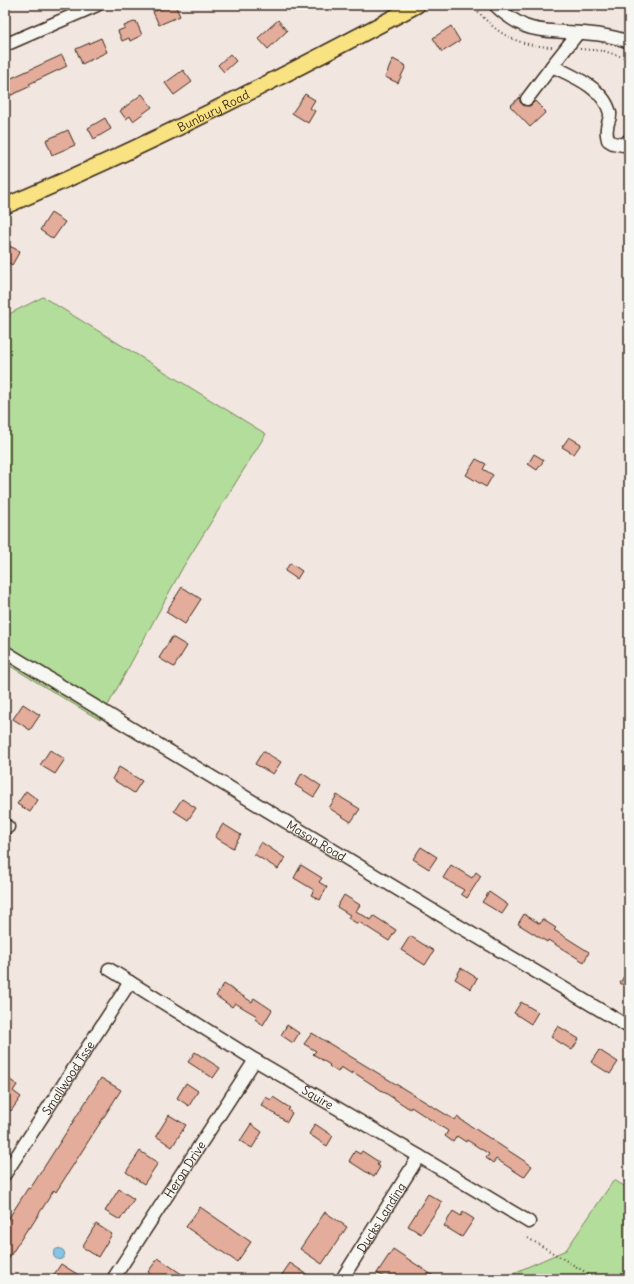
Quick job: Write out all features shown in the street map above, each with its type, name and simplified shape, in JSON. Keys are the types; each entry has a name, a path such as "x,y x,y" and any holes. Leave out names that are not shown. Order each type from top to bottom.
{"main road":[{"name":"Bunbury Road","path":"5,206 66,180 219,108 417,5"}],"street":[{"path":"5,45 97,5"},
{"path":"495,5 508,17 526,26 552,31 613,36 629,42"},
{"path":"527,99 578,33"},
{"path":"552,66 581,80 596,91 606,103 610,115 606,128 608,140 613,144 623,145 629,140"},
{"name":"Mason Road","path":"5,652 629,1027"},
{"name":"Squire","path":"109,969 255,1060 529,1222"},
{"name":"Smallwood Tsse","path":"5,1174 130,982"},
{"name":"Heron Drive","path":"113,1279 255,1060"},
{"name":"Ducks Landing","path":"342,1279 419,1156"}],"path":[{"path":"528,1238 587,1273 588,1279"}],"green space":[{"path":"43,297 266,434 183,567 100,720 5,663 5,316"},
{"path":"614,1180 629,1189 629,1279 500,1279 566,1250"}],"water":[{"path":"59,1248 63,1250 65,1254 63,1258 59,1260 55,1258 53,1254 55,1250"}],"building":[{"path":"168,5 175,5 180,16 159,25 153,12"},
{"path":"278,20 287,31 268,49 258,38"},
{"path":"136,21 142,35 130,41 129,38 122,41 118,31 125,28 124,26"},
{"path":"451,26 460,41 442,52 433,38"},
{"path":"101,38 107,52 82,64 76,49"},
{"path":"230,54 236,61 224,72 218,65"},
{"path":"62,55 67,66 29,84 31,86 5,98 5,81"},
{"path":"393,59 406,66 398,83 385,77"},
{"path":"183,70 192,82 174,95 165,83"},
{"path":"142,94 152,107 133,121 130,116 126,119 120,111"},
{"path":"305,94 315,100 310,108 315,111 308,123 292,113"},
{"path":"520,97 520,102 523,105 530,106 535,101 546,112 530,127 510,106"},
{"path":"105,118 111,129 94,139 88,128"},
{"path":"68,130 75,145 52,155 46,140"},
{"path":"51,213 65,222 53,239 40,230"},
{"path":"5,244 20,251 12,265 5,261"},
{"path":"569,437 581,444 574,454 562,447"},
{"path":"534,454 544,460 537,470 528,464"},
{"path":"476,459 486,464 483,469 493,475 486,487 466,475"},
{"path":"290,563 302,571 297,579 285,571"},
{"path":"182,587 201,599 185,624 166,612"},
{"path":"172,637 187,646 174,667 159,658"},
{"path":"23,704 40,715 30,730 13,719"},
{"path":"50,750 65,759 55,774 40,765"},
{"path":"263,751 281,762 273,774 255,764"},
{"path":"119,767 142,781 134,793 112,779"},
{"path":"302,773 321,786 314,797 295,785"},
{"path":"26,791 38,800 30,812 17,804"},
{"path":"337,795 360,809 351,822 329,808"},
{"path":"182,799 196,808 188,820 174,811"},
{"path":"223,824 241,835 233,848 215,837"},
{"path":"261,842 285,858 278,869 254,854"},
{"path":"421,847 437,857 429,869 413,859"},
{"path":"301,865 322,878 319,882 327,887 320,900 311,895 314,890 294,878"},
{"path":"451,865 472,878 476,872 481,876 467,898 461,894 464,890 443,878"},
{"path":"489,892 508,905 502,914 482,902"},
{"path":"344,895 360,905 356,911 371,920 374,916 396,930 389,941 359,922 358,924 348,918 350,915 337,907"},
{"path":"524,914 540,924 542,919 556,928 554,930 589,952 584,962 518,924"},
{"path":"410,936 434,951 425,965 401,950"},
{"path":"461,968 477,978 471,989 455,979"},
{"path":"629,968 629,989 620,983"},
{"path":"224,984 252,1002 254,998 272,1010 263,1025 255,1019 257,1016 235,1003 232,1007 216,996"},
{"path":"521,1002 538,1012 531,1024 514,1013"},
{"path":"287,1025 299,1033 293,1043 281,1035"},
{"path":"558,1026 579,1039 572,1050 551,1037"},
{"path":"312,1033 455,1120 457,1117 532,1166 524,1177 496,1159 493,1163 486,1158 489,1154 467,1140 466,1142 457,1136 453,1142 445,1136 448,1131 411,1107 410,1109 353,1072 352,1074 341,1067 338,1072 313,1054 316,1051 304,1044"},
{"path":"599,1050 618,1062 610,1074 591,1062"},
{"path":"195,1052 220,1068 213,1078 188,1062"},
{"path":"5,1076 17,1085 13,1091 21,1097 11,1111 5,1106"},
{"path":"101,1078 121,1090 56,1192 54,1190 5,1264 5,1224 28,1188 30,1189"},
{"path":"186,1083 198,1091 189,1106 177,1098"},
{"path":"266,1097 271,1100 273,1097 290,1108 288,1110 292,1113 287,1122 261,1105"},
{"path":"169,1115 186,1125 172,1147 156,1136"},
{"path":"251,1124 262,1132 252,1148 240,1141"},
{"path":"315,1124 333,1136 327,1146 309,1134"},
{"path":"140,1151 158,1163 144,1184 126,1172"},
{"path":"355,1151 360,1154 362,1151 379,1162 377,1165 380,1167 374,1177 349,1161"},
{"path":"119,1189 134,1199 120,1220 105,1211"},
{"path":"428,1194 442,1202 421,1234 408,1226"},
{"path":"200,1207 251,1242 237,1262 186,1227"},
{"path":"453,1211 461,1216 463,1212 474,1219 462,1237 444,1226"},
{"path":"325,1212 347,1227 322,1264 300,1249"},
{"path":"96,1224 112,1234 98,1257 82,1247"},
{"path":"393,1249 438,1279 387,1279 377,1273"},
{"path":"158,1258 189,1279 150,1279 152,1276 148,1272"},
{"path":"290,1263 314,1279 279,1279"},
{"path":"61,1264 85,1279 51,1279"}]}
